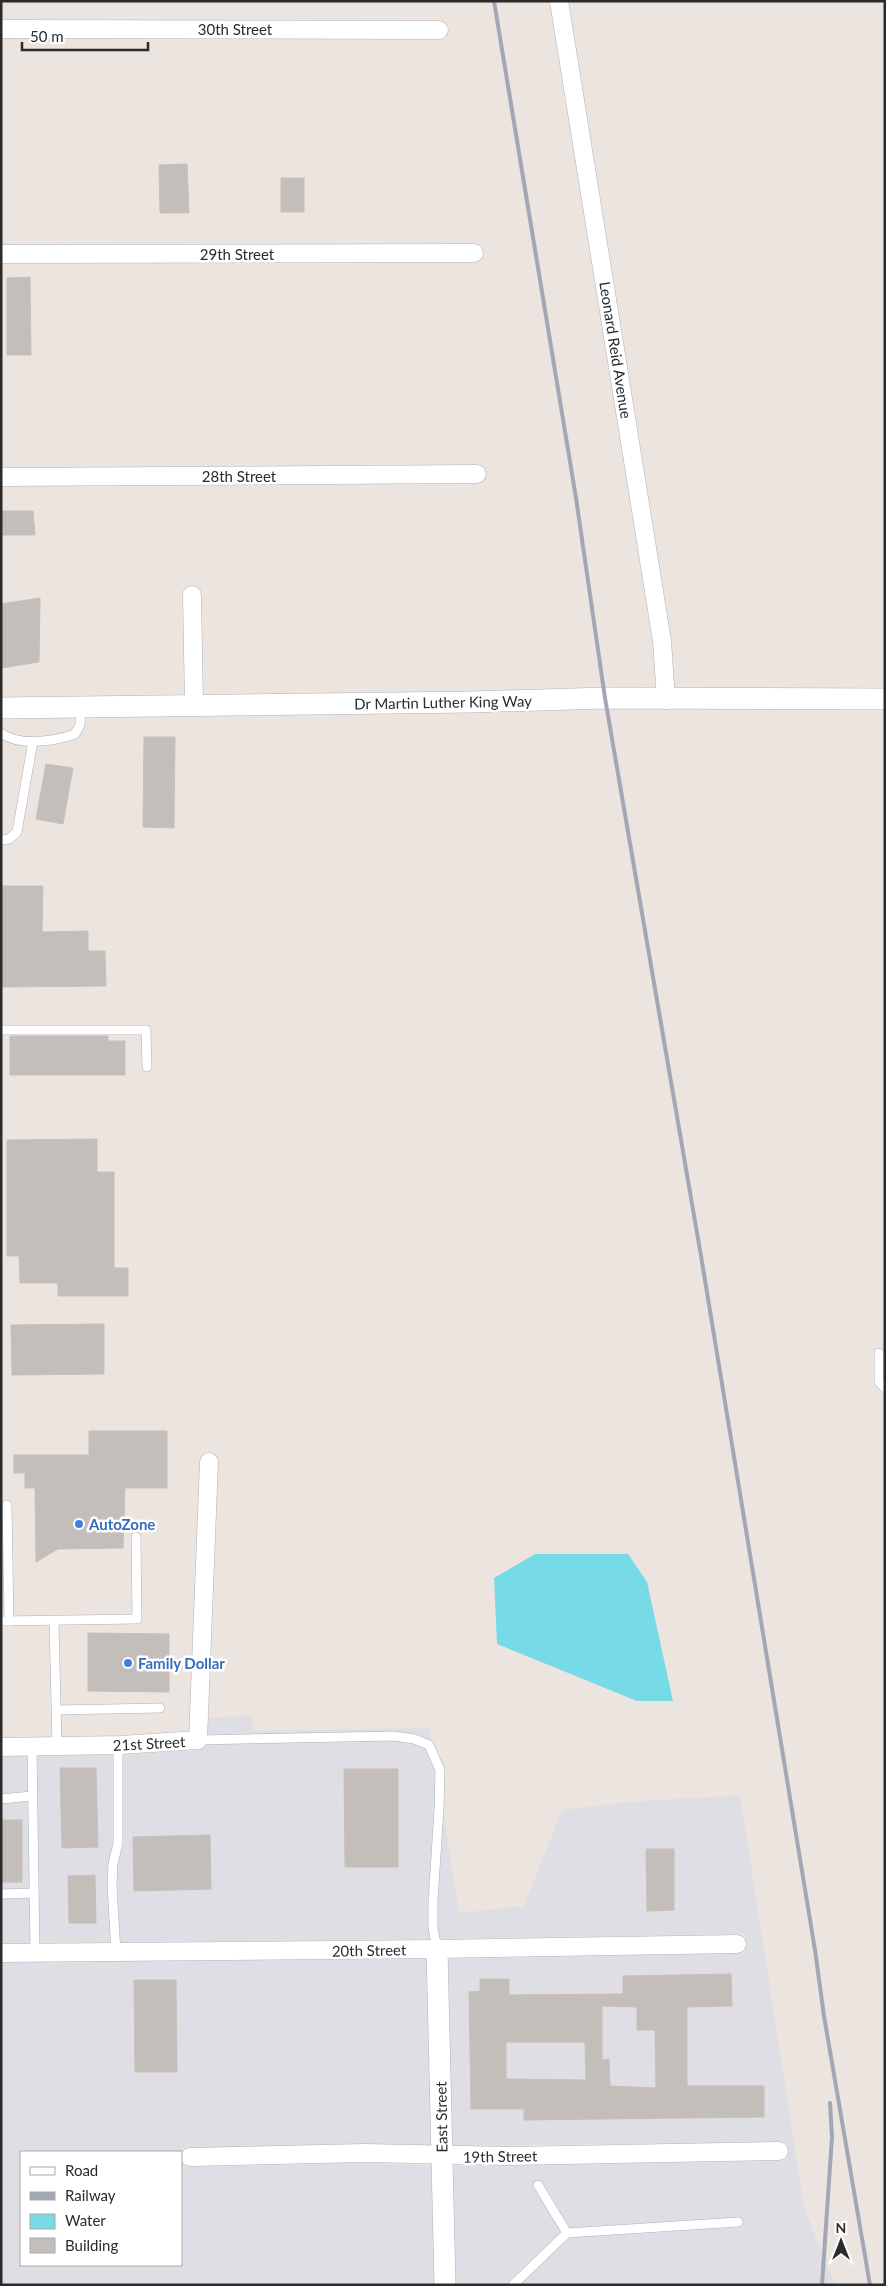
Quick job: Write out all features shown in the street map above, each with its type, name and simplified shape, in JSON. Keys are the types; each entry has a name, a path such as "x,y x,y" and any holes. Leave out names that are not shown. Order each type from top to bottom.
{"street":[{"name":"Leonard Reid Avenue","path":"559,1 661,631 666,700"},
{"name":"30th Street","path":"1,29 440,30"},
{"name":"29th Street","path":"1,254 474,253"},
{"name":"28th Street","path":"1,477 477,474"},
{"path":"192,595 194,706"},
{"name":"Dr Martin Luther King Way","path":"1,708 605,698 666,700 885,699"},
{"name":"21st Street","path":"1,1747 118,1745 198,1740 209,1462"},
{"name":"20th Street","path":"1,1952 116,1953 737,1944"},
{"name":"East Street","path":"437,1949 445,2285"},
{"name":"19th Street","path":"190,2157 365,2153 442,2156 779,2152"}],"lane":[{"path":"4,739 33,741 61,739 75,734 80,725 81,707"},
{"path":"1,840 9,839 18,832 33,741"},
{"path":"1,1030 146,1030 147,1067"},
{"path":"879,1353 879,1382 885,1388"},
{"path":"7,1505 5,1621 137,1619 136,1537"},
{"path":"54,1621 57,1746"},
{"path":"57,1710 160,1708"},
{"path":"198,1740 394,1736 414,1739 430,1745 440,1770 440,1810 433,1901 437,1949"},
{"path":"116,1953 112,1885 113,1864 118,1843 118,1745"},
{"path":"32,1746 35,1952"},
{"path":"1,1799 32,1796"},
{"path":"1,1894 34,1893"},
{"path":"538,2185 566,2233"},
{"path":"514,2285 566,2233 738,2222"}],"shaded area":[{"path":"252,1715 253,1731 430,1728 459,1913 524,1906 562,1810 628,1802 740,1795 804,2208 835,2285 454,2285 451,2166 787,2161 788,2142 451,2146 446,1959 745,1953 745,1934 1,1943 1,1756 120,1755 198,1750 207,1740 208,1718"},
{"path":"429,1959 433,2146 365,2144 181,2148 181,2151 20,2151 20,2266 182,2266 182,2167 365,2163 434,2166 437,2285 1,2285 1,1962"}],"water":[{"path":"535,1554 628,1554 647,1582 673,1701 637,1701 497,1644 494,1578"}],"building":[{"path":"187,164 189,213 160,213 159,165"},
{"path":"281,178 304,178 304,212 281,212"},
{"path":"30,277 31,355 7,355 7,278"},
{"path":"1,511 33,511 35,535 1,535"},
{"path":"40,598 39,662 1,668 1,604"},
{"path":"144,737 175,737 174,828 143,827"},
{"path":"46,764 73,768 63,824 36,819"},
{"path":"1,886 43,886 42,932 88,931 88,951 105,951 106,986 1,987"},
{"path":"10,1036 108,1036 108,1041 125,1041 125,1075 10,1075"},
{"path":"97,1139 97,1172 114,1172 114,1268 128,1268 128,1296 58,1296 58,1283 20,1283 19,1256 7,1256 7,1140"},
{"path":"104,1324 104,1374 12,1375 11,1325"},
{"path":"89,1431 167,1431 167,1488 125,1488 123,1548 58,1549 36,1562 35,1488 25,1488 25,1473 14,1473 14,1455 89,1455"},
{"name":"Family Dollar","path":"88,1633 169,1634 169,1692 88,1691"},
{"path":"60,1768 96,1768 98,1847 62,1848"},
{"path":"344,1769 398,1769 398,1867 345,1867"},
{"path":"1,1820 22,1820 22,1882 1,1882"},
{"path":"210,1835 211,1889 134,1891 133,1837"},
{"path":"646,1849 674,1849 674,1910 647,1911"},
{"path":"95,1875 96,1923 69,1923 68,1876"},
{"path":"731,1974 732,2006 687,2007 687,2086 764,2086 764,2117 524,2120 524,2109 471,2109 469,1992 480,1991 480,1979 509,1979 509,1995 623,1994 623,1976","holes":["602,2006 637,2007 637,2030 655,2030 656,2088 610,2086 609,2059 602,2060","506,2042 585,2042 586,2080 506,2079"]},
{"path":"134,1980 176,1980 177,2072 135,2072"}],"railway":[{"path":"494,1 576,498 605,698 701,1256 815,1950 824,2016 870,2285"},
{"path":"822,2285 832,2137 830,2103"}],"place":[{"name":"AutoZone","path":"79,1524"},
{"name":"Family Dollar","path":"128,1663"}]}
